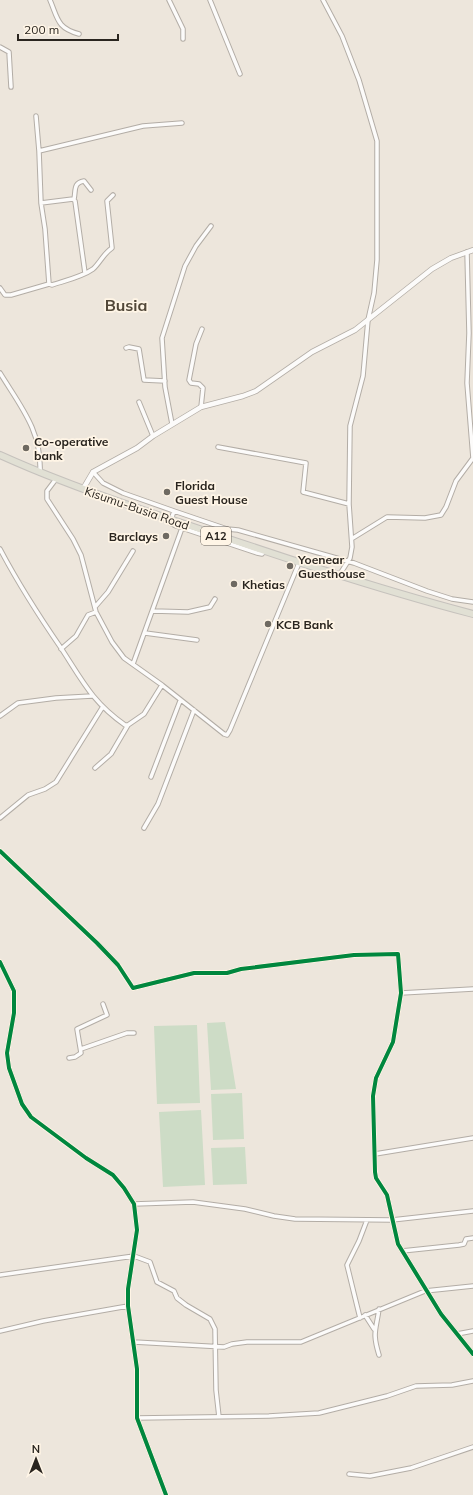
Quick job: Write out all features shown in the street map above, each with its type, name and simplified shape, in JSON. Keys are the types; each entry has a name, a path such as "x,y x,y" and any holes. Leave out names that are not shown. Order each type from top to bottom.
{"highway":[{"name":"Kisumu-Busia Road","path":"0,455 40,473 83,489 299,563 473,614"}],"street":[{"path":"50,0 60,25 66,30 79,34"},
{"path":"169,0 183,29 183,39"},
{"path":"210,0 240,74"},
{"path":"323,0 348,51 359,80 377,141 377,260 374,293 368,320 363,376 351,420 349,504 352,546 349,561 340,574"},
{"path":"0,47 9,52 11,87"},
{"path":"36,116 41,203 45,229 49,284"},
{"path":"39,151 142,126 182,123"},
{"path":"85,273 74,199 75,186 77,183 84,181 91,190"},
{"path":"0,288 6,296 49,284 52,285 64,282 93,269 99,260 112,248 107,201 113,195"},
{"path":"41,203 74,199"},
{"path":"172,424 165,381 162,338 185,266 196,246 211,226"},
{"path":"83,489 93,472 137,448 153,436 201,407 256,391 312,352 355,330 432,269 473,250"},
{"path":"353,538 388,517 425,518 441,515 446,507 456,481 473,458 467,383 469,333 467,252"},
{"path":"201,407 203,388 199,384 191,383 189,380 196,344 202,329"},
{"path":"126,348 129,347 139,349 144,380 165,381"},
{"path":"0,372 37,435 41,459 40,473"},
{"path":"139,402 153,436"},
{"path":"218,447 306,463 303,492 349,504"},
{"path":"93,472 104,484 110,487 174,511 227,529 349,561 427,591 473,602"},
{"path":"56,479 47,491 47,499 69,532 81,555 95,610 112,642 124,658 162,685 180,701 194,710 224,734 227,735 299,563"},
{"path":"174,511 170,519 170,523 257,554 262,554 264,551"},
{"path":"133,664 182,528"},
{"path":"0,548 38,615 92,696 102,708 125,725 128,725"},
{"path":"61,649 76,636 88,615 95,610 108,592 133,551"},
{"path":"153,611 188,612 210,607 215,599"},
{"path":"145,633 197,640"},
{"path":"95,768 111,754 128,725 144,714 162,685"},
{"path":"0,716 18,703 56,698 92,696"},
{"path":"151,777 180,701"},
{"path":"0,818 28,795 45,789 56,782 102,708"},
{"path":"144,828 158,804 194,710"},
{"path":"0,851 98,943 118,965 133,988 194,973 227,973 241,969 354,955 398,954 401,993 393,1042 381,1064 373,1096 376,1178 387,1195 398,1244 426,1292 473,1354"},
{"path":"0,962 14,991 14,1006 7,1053 9,1068 22,1104 31,1117 86,1158 113,1175 134,1204 137,1230 128,1290 128,1306 137,1369 137,1418 166,1495"},
{"path":"401,993 473,989"},
{"path":"69,1058 75,1057 81,1053 77,1029 107,1015 103,1004"},
{"path":"81,1049 134,1032"},
{"path":"375,1154 473,1138"},
{"path":"134,1204 192,1202 246,1209 284,1218 367,1220 392,1220 473,1211"},
{"path":"360,1318 347,1265 360,1241 367,1220"},
{"path":"402,1251 459,1245 464,1244 466,1239 473,1238"},
{"path":"0,1274 134,1256 150,1262 159,1284 167,1286 186,1305 210,1319 215,1329 219,1417"},
{"path":"134,1342 224,1347 232,1344 254,1342 301,1342 380,1309 426,1292 473,1286"},
{"path":"0,1331 43,1321 128,1306"},
{"path":"379,1355 375,1343 375,1326 380,1309"},
{"path":"365,1315 375,1334"},
{"path":"457,1334 473,1331"},
{"path":"137,1418 219,1417 325,1412 343,1405 387,1396 416,1386 452,1385 473,1381"},
{"path":"349,1474 370,1476 411,1468 473,1447"}],"shaded area":[{"path":"225,1022 236,1089 211,1090 207,1023"},
{"path":"197,1025 200,1103 157,1104 154,1026"},
{"path":"242,1093 244,1139 213,1140 211,1094"},
{"path":"201,1110 205,1185 163,1187 159,1112"},
{"path":"245,1147 247,1184 213,1185 211,1148"}],"cycle path":[{"path":"0,851 97,943 118,965 133,988 194,973 227,973 241,969 354,955 398,954 401,993 393,1042 376,1078 373,1096 376,1178 387,1195 398,1244 441,1314 473,1354"},
{"path":"0,962 14,991 14,1013 7,1053 9,1068 22,1104 31,1117 86,1158 113,1175 124,1188 134,1204 137,1230 128,1289 128,1306 137,1369 137,1418 166,1495"}],"place":[{"name":"Co-operative bank","path":"26,448"},
{"name":"Florida Guest House","path":"167,492"},
{"name":"Barclays","path":"166,536"},
{"name":"Yoenear Guesthouse","path":"290,566"},
{"name":"Khetias","path":"234,584"},
{"name":"KCB Bank","path":"268,624"}],"district":[{"name":"Busia","path":"126,305"}]}
